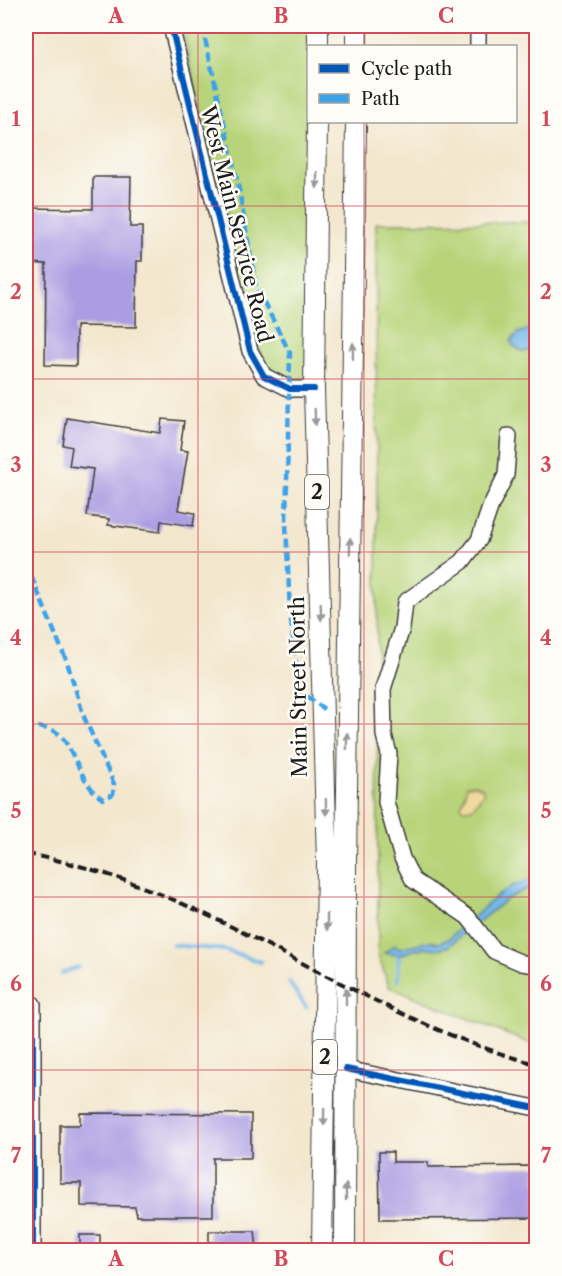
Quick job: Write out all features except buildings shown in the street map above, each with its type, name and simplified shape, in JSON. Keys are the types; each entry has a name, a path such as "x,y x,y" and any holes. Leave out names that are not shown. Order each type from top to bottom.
{"main road":[{"path":"318,26 318,45"},
{"path":"357,26 357,45"},
{"name":"Main Street North","path":"317,123 314,389 327,863 322,1251"},
{"name":"2","path":"345,1251 346,863 356,123"}],"street":[{"name":"West Main Service Road","path":"171,26 250,351 264,376 290,389 314,389"},
{"path":"478,26 478,45"},
{"path":"509,436 506,475 491,505 479,540 462,562 405,602 402,628 383,689 384,735 389,754 386,802 402,858 413,880 471,921 494,951 522,963 537,965"},
{"path":"29,1004 33,1251"},
{"path":"346,1069 537,1107"}],"green space":[{"path":"182,26 308,26 310,366 306,376 293,381 266,366 250,326 225,202 214,170"},
{"path":"536,222 536,1046 389,987 378,955 376,223"}],"sand":[{"path":"475,785 483,788 483,794 472,808 464,809 461,806 467,786"}],"water":[{"path":"529,329 536,335 536,349 523,352 512,345 511,341 518,333"},
{"path":"536,877 536,884 507,899 447,947 421,948 403,954 384,953 395,945 399,948 430,941 439,943 448,939 497,896 512,886"}],"waterway":[{"path":"173,945 225,950 261,962"},
{"path":"398,981 399,956"},
{"path":"62,973 78,967"},
{"path":"289,982 306,1007"}],"railway":[{"path":"26,854 93,870 158,893 221,922 407,1016 470,1043 536,1064"}],"marked path":[{"path":"202,26 238,184 256,287 290,353 286,523 290,613 299,690 324,709"},
{"path":"26,564 67,662 84,717 114,784 113,794 103,799 95,792 60,735 47,729 26,726"}],"cycle path":[{"path":"171,26 250,351 264,376 290,389 314,389"},
{"path":"26,1004 33,1004 33,1250"},
{"path":"346,1069 536,1108"}]}
